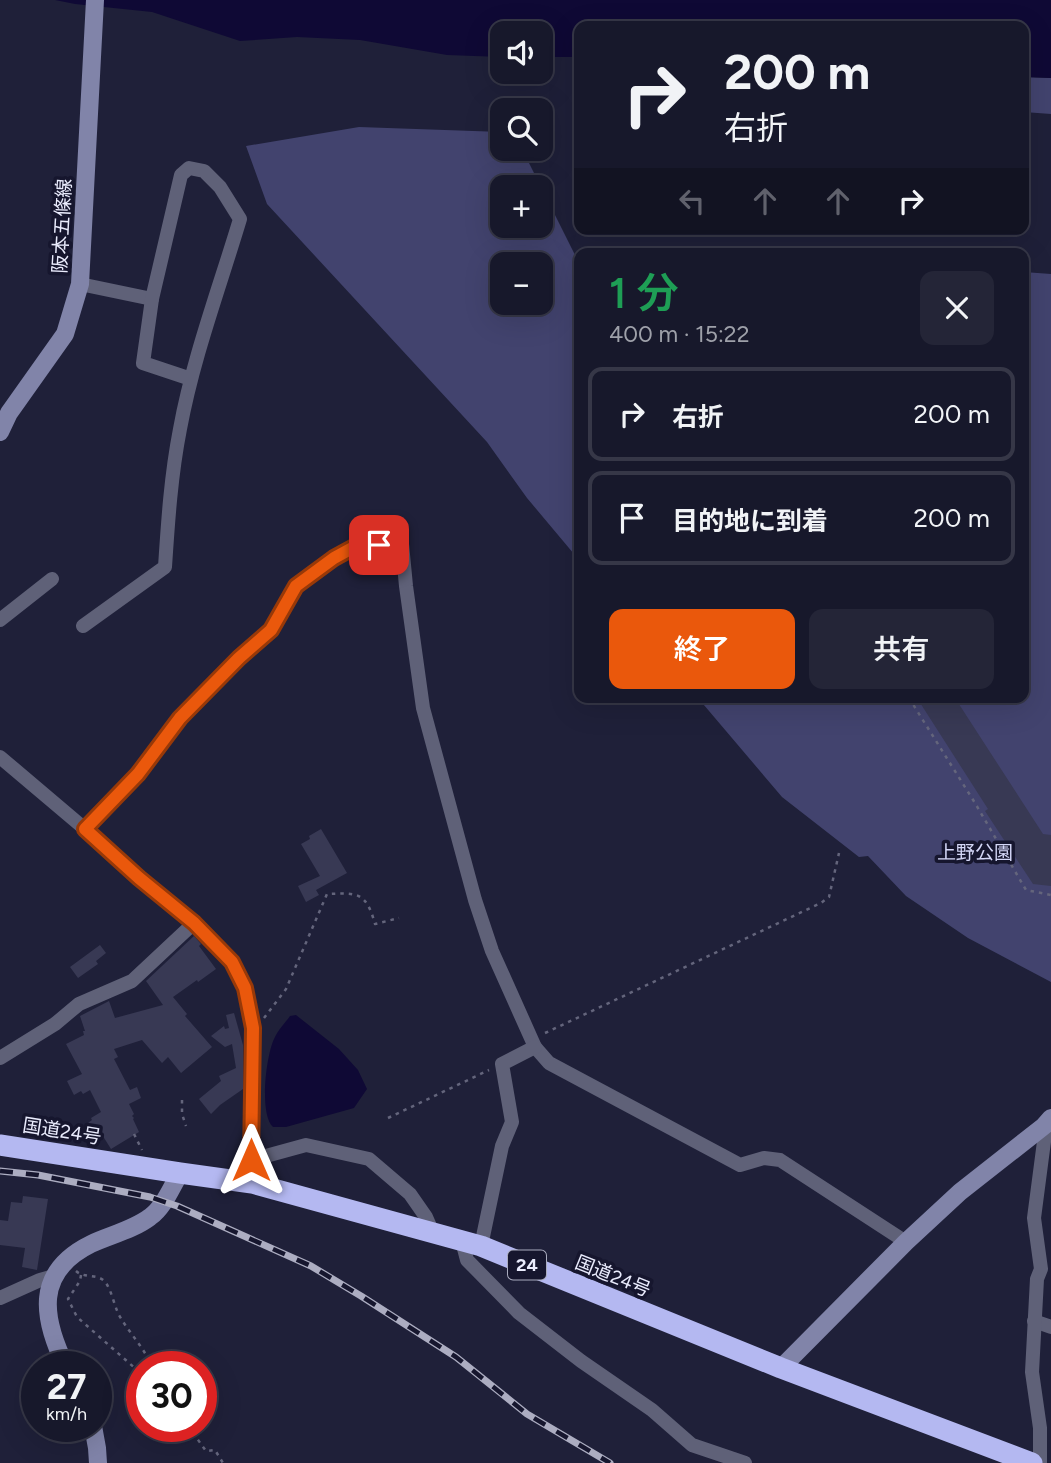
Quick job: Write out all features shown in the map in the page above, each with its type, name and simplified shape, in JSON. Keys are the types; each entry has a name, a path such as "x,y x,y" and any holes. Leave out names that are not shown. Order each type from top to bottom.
{"highway":[{"name":"国道24号","path":"0,1145 252,1183 471,1244 780,1368 1032,1463"}],"street":[{"name":"阪本五條線","path":"0,432 9,413 65,334 80,284 95,0"},
{"path":"83,626 165,567 168,508 180,428 191,379 240,219 220,187 204,171 189,168 181,175 152,299 143,363 191,379"},
{"path":"80,284 152,299"},
{"path":"85,829 138,774 180,718 239,658 271,630 296,586 334,558 356,546 402,544 423,708 475,900 492,951 534,1042 549,1063 740,1165 764,1158 780,1160 906,1242"},
{"path":"0,620 52,579"},
{"path":"0,757 194,923 232,962 245,988 253,1028 252,1183"},
{"path":"0,1058 55,1024 79,1004 132,981 194,923"},
{"path":"534,1042 502,1064 512,1122 467,1260 519,1313 581,1361 652,1410 692,1445 745,1463"},
{"path":"780,1368 960,1192 1047,1122"},
{"path":"1040,1463 1040,1428 1032,1372 1037,1279 1041,1269 1034,1218 1047,1122"},
{"path":"251,1160 306,1145 369,1159 410,1194 433,1233"},
{"path":"59,1351 47,1315 54,1276 66,1262 88,1246 151,1217 159,1209 180,1173"},
{"path":"0,1298 54,1276"},
{"path":"1034,1321 1051,1327"},
{"path":"96,1442 98,1463"}],"path":[{"path":"912,703 1026,890 1051,895"},
{"path":"534,1042 572,1021 821,903 829,897 839,853"},
{"path":"253,1028 264,1019 286,989 327,894 340,892 361,897 367,903 375,924 399,918"},
{"path":"388,1118 502,1064"},
{"path":"182,1100 182,1114 186,1126"},
{"path":"134,1134 144,1152"},
{"path":"66,1262 81,1275 98,1277 106,1282 119,1315 145,1351"},
{"path":"81,1275 68,1300 78,1317 126,1360"},
{"path":"200,1442 206,1451 215,1450 223,1463"}],"green space":[{"path":"1029,77 1051,78 1051,114 1029,112"},
{"path":"359,127 490,132 490,161 528,161 535,175 490,175 490,238 553,238 553,211 574,253 574,554 527,498 487,442 267,204 246,146"},
{"name":"上野公園","path":"1029,272 1051,274 1051,982 968,938 906,896 868,856 859,857 782,797 702,703 1029,703"}],"shaded area":[{"path":"55,0 1051,0 1051,78 1029,77 1029,21 574,21 574,57 553,57 553,21 490,21 490,57 447,55 360,40 297,37 240,41 152,12"},
{"path":"296,1015 339,1049 358,1070 367,1089 354,1108 286,1127 273,1127 266,1110 265,1098 268,1058 277,1033 290,1016"}],"building":[{"path":"920,703 958,703 1043,834 1051,835 1051,886 1033,884 985,811 988,809"},
{"path":"321,829 347,873 316,890 319,895 306,902 298,886 320,876 301,844"},
{"path":"194,936 216,969 173,997 187,1014 185,1016 212,1047 181,1073 168,1057 162,1063 142,1040 114,1049 118,1057 114,1059 130,1090 137,1087 141,1098 129,1104 139,1132 111,1149 101,1133 96,1136 88,1123 101,1112 90,1090 74,1095 67,1081 82,1074 66,1044 84,1035 80,1016 109,1001 115,1018 163,1005 146,981"},
{"path":"100,945 106,953 96,961 98,964 78,978 70,967"},
{"path":"234,1013 243,1045 243,1089 211,1114 199,1099 221,1081 219,1076 236,1068 232,1044 225,1047 211,1036 224,1026 225,1029 229,1028 226,1015"},
{"path":"23,1196 48,1199 37,1270 22,1267 25,1248 0,1245 0,1220 8,1221 11,1202 22,1203"}],"railway":[{"path":"0,1171 38,1175 150,1197 177,1206 311,1266 456,1357 527,1414 610,1463"}],"route":[{"path":"251,1160 253,1028 245,988 232,962 194,923 85,829 138,774 180,718 239,658 271,630 296,586 334,558 356,546 379,545"}]}
